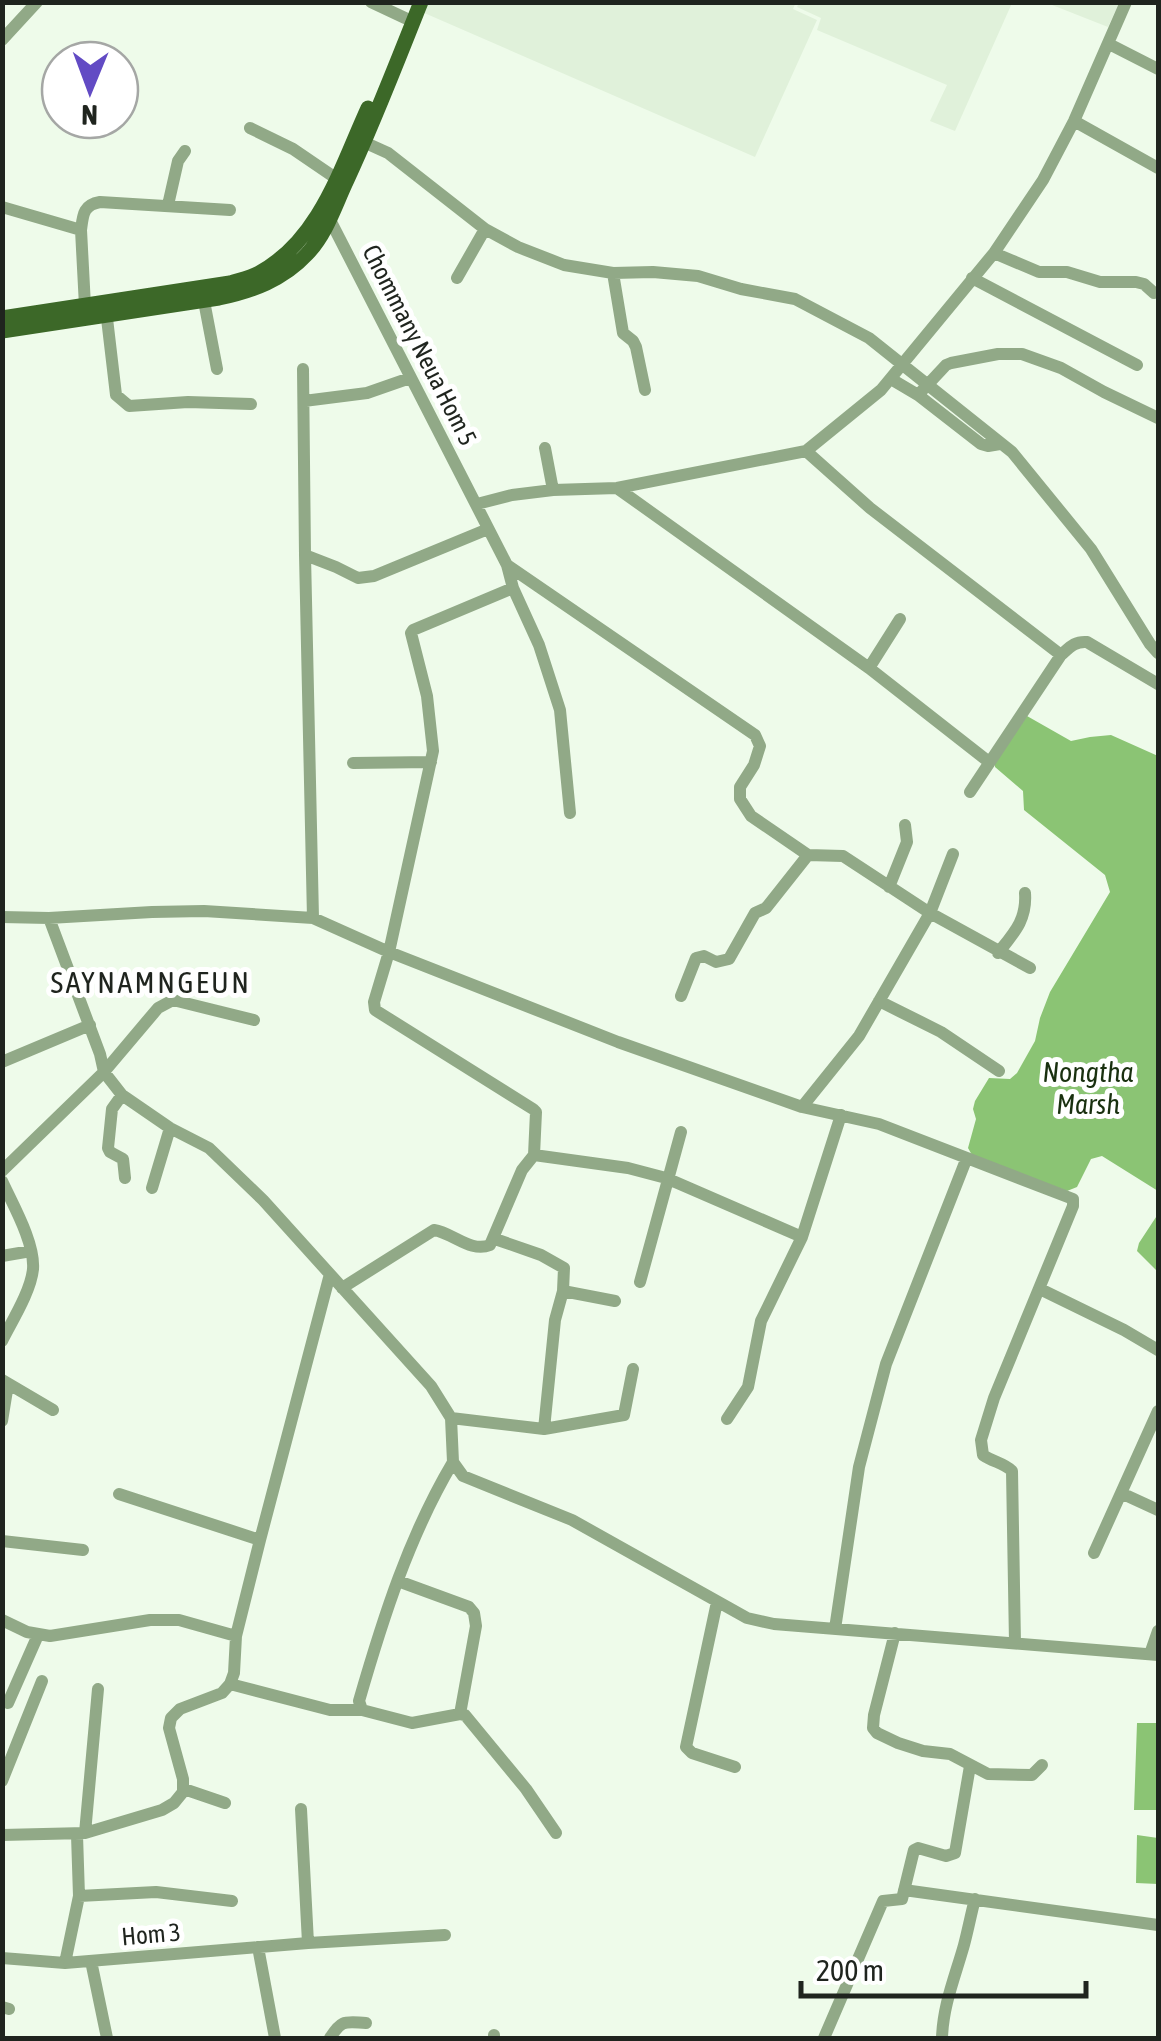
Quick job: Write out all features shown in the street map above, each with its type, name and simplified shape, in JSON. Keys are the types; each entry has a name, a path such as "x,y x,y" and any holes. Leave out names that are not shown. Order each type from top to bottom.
{"main road":[{"path":"2,331 230,283 258,274 293,248 326,213 337,178 360,140 411,2"},
{"path":"2,318 84,306 106,310 204,301 244,292 284,274 310,251 421,2"}],"street":[{"path":"2,40 37,2"},
{"path":"371,2 405,18"},
{"path":"477,504 553,490 617,488 806,450 892,379 994,253 1043,180 1126,2"},
{"path":"1109,44 1158,70"},
{"path":"1074,120 1158,168"},
{"path":"250,128 293,149 337,178"},
{"path":"360,140 388,153 485,229 564,265 613,274 698,276 796,299 869,338 903,366 981,444 1000,444 1017,459 1091,549 1158,653"},
{"path":"168,206 178,161 185,151"},
{"path":"84,306 81,230 90,204 230,210"},
{"path":"2,207 81,230"},
{"name":"Chommany Neua Hom 5","path":"326,213 507,565"},
{"path":"457,278 485,229"},
{"path":"994,253 1039,272 1067,272 1100,282 1144,284 1154,293"},
{"path":"613,274 624,332 636,347 645,390"},
{"path":"972,278 1137,366"},
{"path":"204,301 217,369"},
{"path":"106,310 116,395 129,406 188,402 251,404"},
{"path":"923,390 951,363 998,354 1022,354 1061,368 1158,418"},
{"path":"303,369 313,918"},
{"path":"304,401 367,393 410,378"},
{"path":"892,379 923,390"},
{"path":"544,448 553,490"},
{"path":"806,450 870,508 1061,655"},
{"path":"617,488 869,668 989,762"},
{"path":"304,555 358,578 374,576 488,529"},
{"path":"507,565 560,710 570,813"},
{"path":"507,565 755,735 760,746 740,787 740,799 751,816 808,855 843,856 930,914 1030,968"},
{"path":"342,1288 434,1230 474,1247 490,1245 522,1170 534,1155 536,1112 532,1108 375,1010 374,1002 432,762 427,696 411,633 513,588"},
{"path":"869,668 900,619"},
{"path":"970,792 1072,644 1087,642 1158,684"},
{"path":"354,763 432,762"},
{"path":"889,887 907,842 905,825"},
{"path":"802,1107 860,1036 930,914 953,854"},
{"path":"681,996 696,958 704,956 716,962 729,959 755,913 766,908 808,855"},
{"path":"998,952 1020,926 1025,894"},
{"path":"2,917 204,911 313,918 388,952 618,1042 802,1107 878,1124 1074,1201 994,1398 981,1440 984,1456 1012,1471 1015,1642"},
{"path":"49,918 104,1072 122,1096 209,1148 263,1200 430,1386 451,1418 452,1462 430,1500 398,1581 359,1701 362,1710"},
{"path":"2,1171 104,1072 158,1008 174,1000 254,1020"},
{"path":"879,1001 941,1032 1000,1071"},
{"path":"2,1062 90,1026"},
{"path":"122,1096 112,1109 108,1148 123,1158 124,1178"},
{"path":"727,1419 748,1387 762,1321 802,1237 841,1115"},
{"path":"152,1188 170,1128"},
{"path":"640,1282 681,1132"},
{"path":"534,1155 628,1168 666,1178 802,1237"},
{"path":"835,1628 859,1467 886,1364 966,1160"},
{"path":"2,1181 30,1251 33,1274 2,1341"},
{"path":"495,1239 541,1255 564,1268 544,1429"},
{"path":"2,1256 30,1251"},
{"path":"2,1835 81,1834 162,1810 179,1798 184,1789 183,1779 169,1728 171,1718 180,1709 222,1692 234,1673 236,1636 330,1274"},
{"path":"1040,1290 1158,1350"},
{"path":"563,1291 615,1300"},
{"path":"451,1418 544,1429 624,1415 633,1369"},
{"path":"2,1421 5,1382 54,1410"},
{"path":"1094,1553 1156,1420"},
{"path":"452,1462 463,1476 572,1520 747,1618 774,1624 1154,1655 1158,1631"},
{"path":"119,1494 260,1540"},
{"path":"1120,1494 1158,1510"},
{"path":"2,1541 83,1550"},
{"path":"398,1581 469,1607 474,1613 476,1626 460,1714"},
{"path":"717,1602 686,1747 692,1753 735,1766"},
{"path":"2,1620 27,1632 50,1636 150,1620 179,1620 236,1636"},
{"path":"895,1633 873,1728 877,1733 923,1752 950,1754 988,1774 1032,1776 1042,1765"},
{"path":"8,1703 38,1635"},
{"path":"2,1781 42,1681"},
{"path":"230,1684 330,1710 362,1710 412,1723 460,1714 470,1719 556,1833"},
{"path":"65,1963 78,1896 98,1689"},
{"path":"824,2038 882,1901 902,1899 914,1850 946,1856 955,1853 970,1766"},
{"path":"184,1789 225,1803"},
{"path":"301,1808 308,1943"},
{"path":"904,1890 1158,1925"},
{"path":"78,1896 156,1892 232,1901"},
{"path":"942,2038 943,2017 975,1898"},
{"name":"Hom 3","path":"2,1958 65,1963 445,1935"},
{"path":"258,1947 276,2038"},
{"path":"91,1961 106,2038"},
{"path":"330,2038 343,2022 366,2023"}],"shaded area":[{"path":"426,2 796,2 793,9 817,20 755,157 422,12"},
{"path":"1012,2 955,131 930,121 947,85 817,30 821,18 797,7 799,3"},
{"path":"1119,2 1108,27 1047,3"}],"water":[{"name":"Nongtha Marsh","path":"1027,716 1071,741 1111,735 1158,756 1158,1191 1102,1156 1091,1159 1077,1187 1067,1191 972,1155 968,1148 976,1119 975,1101 989,1078 1010,1079 1017,1073 1035,1041 1050,992 1110,892 1105,875 1024,810 1023,791 995,767"},
{"path":"1158,1214 1158,1272 1137,1251"},
{"path":"1137,1723 1158,1723 1158,1810 1134,1810"},
{"path":"1137,1835 1158,1838 1158,1884 1136,1883"}],"district":[{"name":"SAYNAMNGEUN","path":"151,983"}]}
